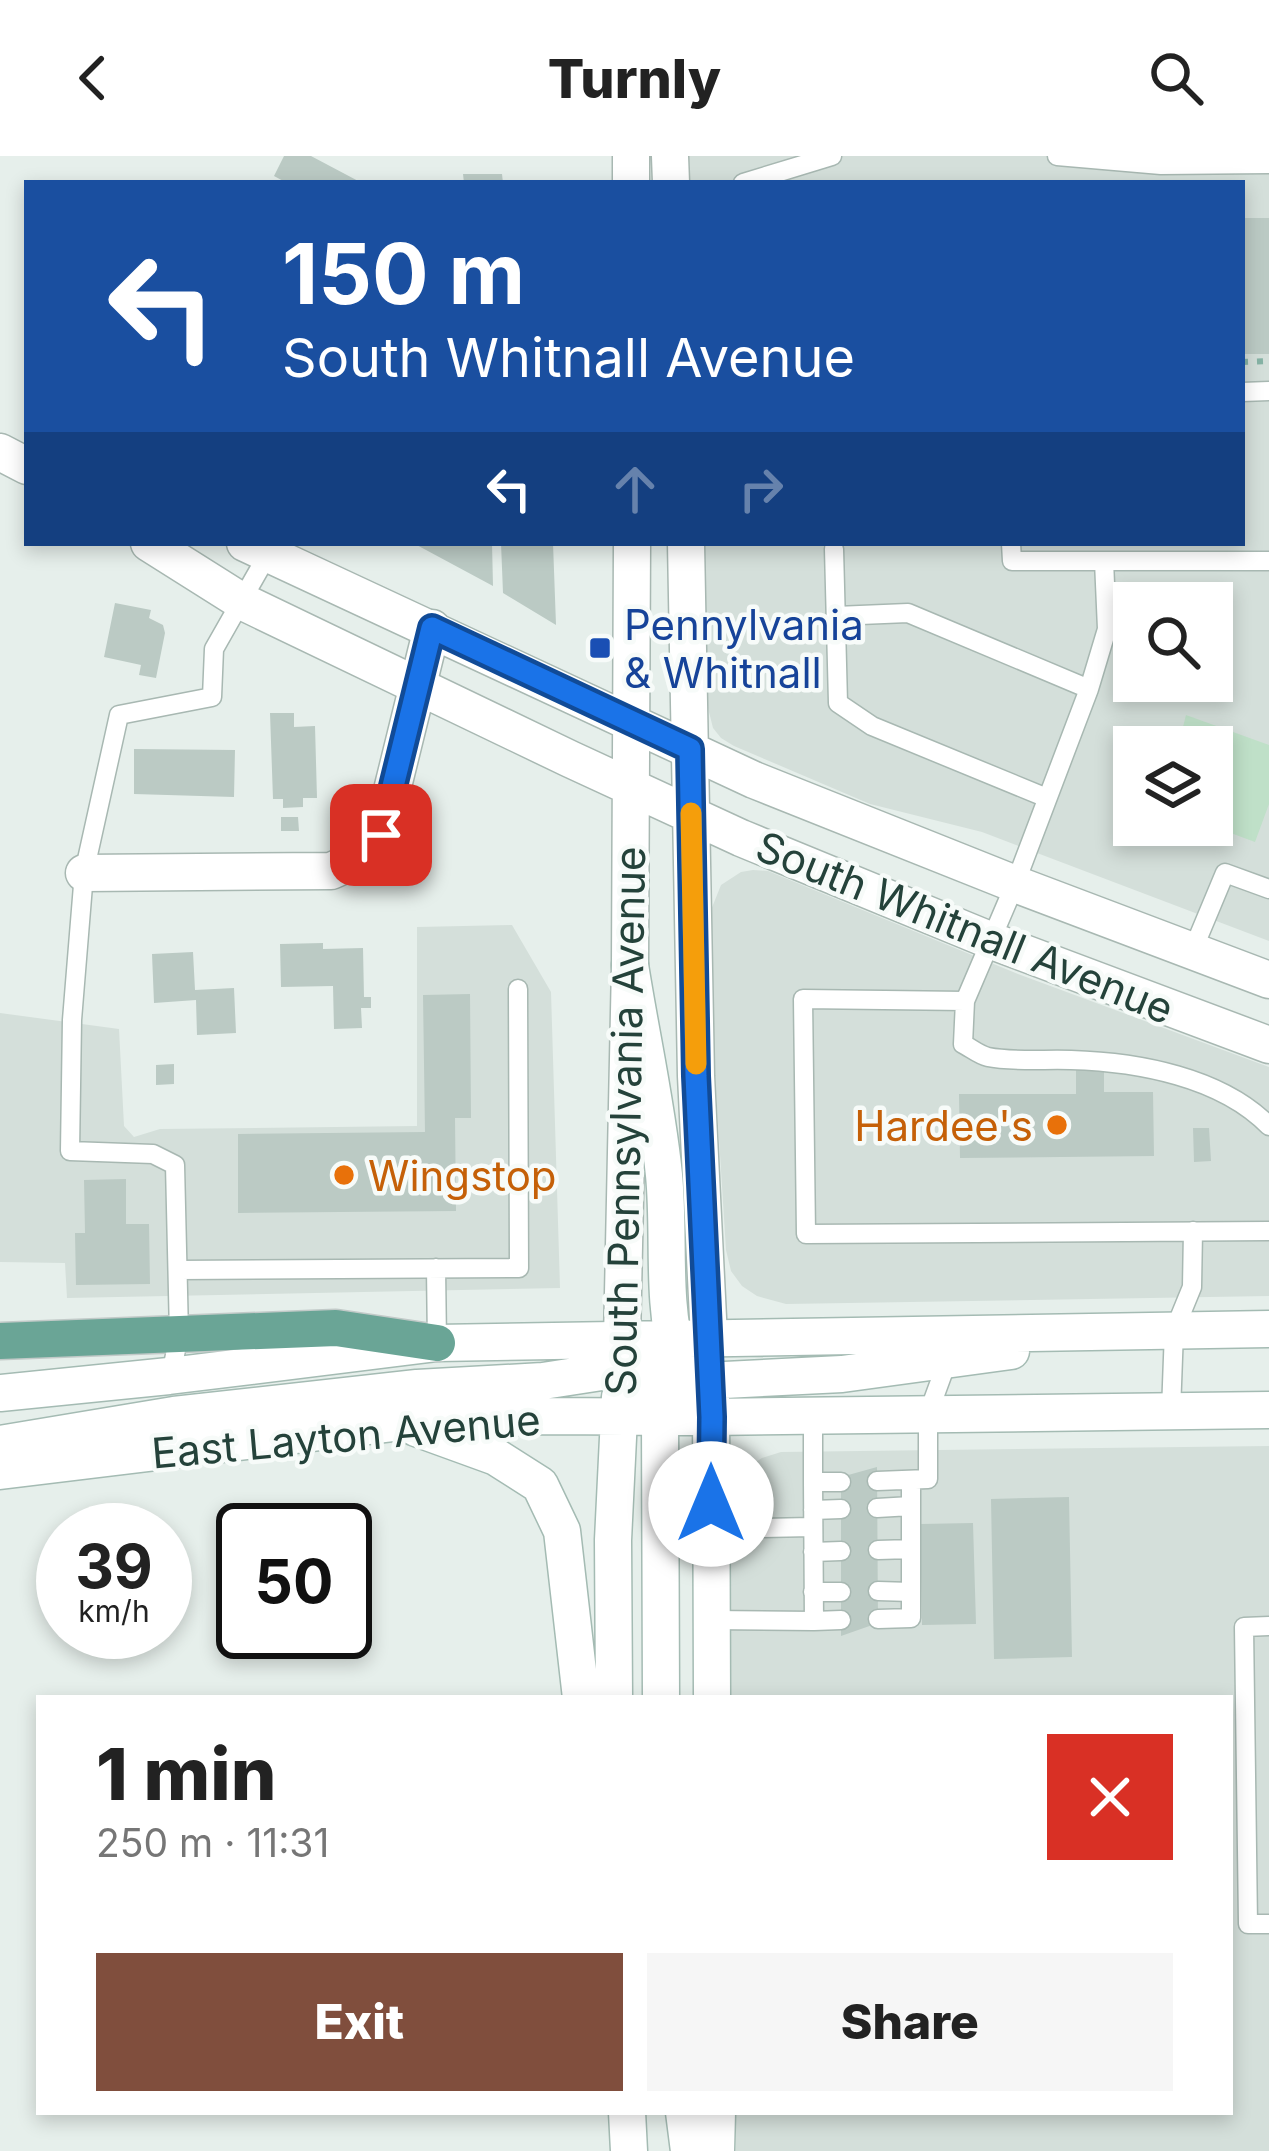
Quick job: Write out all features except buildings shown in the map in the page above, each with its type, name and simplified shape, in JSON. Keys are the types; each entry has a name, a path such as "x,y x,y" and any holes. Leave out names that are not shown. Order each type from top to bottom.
{"main road":[{"name":"South Whitnall Avenue","path":"154,546 241,601 691,815 992,941 1269,1046"},
{"name":"South Pennsylvania Avenue","path":"632,546 630,965 666,1367 712,1417 712,1695"},
{"name":"South Pennsylvania Avenue","path":"614,1695 613,1540 620,1417 666,1367 696,1076 686,546"},
{"name":"South Whitnall Avenue","path":"256,548 754,780 1269,980"},
{"path":"84,873 331,871 358,859 381,835 432,628"},
{"path":"630,965 664,1171 668,1223 661,1695"},
{"path":"0,1341 337,1328 436,1343"},
{"name":"East Layton Avenue","path":"0,1393 436,1343 666,1367 1134,1331 1269,1329"},
{"path":"0,1444 174,1415 417,1388 543,1382 666,1367 842,1374 1134,1331"},
{"name":"East Layton Avenue","path":"666,1367 712,1417 1269,1410"},
{"name":"East Layton Avenue","path":"0,1472 402,1423 620,1417"},
{"path":"402,1423 496,1457 540,1486 562,1531 581,1695"},
{"path":"627,2115 629,2151"},
{"path":"684,2115 689,2151"},
{"path":"716,2151 717,2115"}],"lane":[{"path":"781,177 832,156"},
{"path":"1057,156 1161,165 1269,164"},
{"path":"1011,546 1012,561 1269,561"},
{"path":"174,1415 169,1376 179,1334 175,1165 153,1154 70,1151 72,1020 84,873 119,715 212,697 214,649 241,601 256,548"},
{"path":"834,549 838,703 872,726 1047,797"},
{"path":"1104,561 1107,629 1015,884 965,1001 963,1044 985,1057 1103,1060 1153,1070 1211,1087 1254,1111 1269,1126"},
{"path":"836,616 908,613 1089,689"},
{"path":"1192,952 1225,873 1269,889"},
{"path":"178,1270 519,1268 518,989"},
{"path":"965,1001 803,999 806,1234 1269,1231"},
{"path":"1171,1411 1174,1331 1192,1287 1193,1231"},
{"path":"436,1268 436,1343"},
{"path":"877,1481 928,1479 928,1414 947,1362"},
{"path":"813,1416 814,1621"},
{"path":"878,1619 911,1618 910,1480"},
{"path":"813,1482 841,1483"},
{"path":"878,1508 911,1506"},
{"path":"711,1529 812,1518 841,1509"},
{"path":"878,1550 910,1549"},
{"path":"813,1552 841,1551"},
{"path":"813,1592 841,1592"},
{"path":"878,1592 911,1592"},
{"path":"711,1620 841,1620"},
{"path":"1269,1626 1244,1627 1248,1924 1269,1924"}],"shaded area":[{"path":"684,156 1269,156 1269,941 982,832 870,804 734,746 713,728 707,704 705,546 1245,546 1245,180 687,180"},
{"path":"753,870 768,871 1018,974 1269,1067 1269,1296 786,1304 742,1286 731,1271 726,1250 713,1043 711,910 721,885"},
{"path":"512,925 551,992 560,1288 67,1298 65,1263 0,1262 0,1013 119,1029 124,1126 134,1137 160,1129 417,1126 417,927"},
{"path":"1269,1446 1269,2151 736,2151 736,2115 1233,2115 1233,1695 731,1695 729,1501 748,1467 781,1452"}],"green space":[{"path":"1186,715 1216,726 1183,726"},
{"path":"1233,732 1269,745 1269,804 1255,842 1233,834"}],"slow traffic":[{"path":"691,813 696,1064"}],"place":[{"name":"Pennylvania & Whitnall","path":"600,648"},
{"name":"Hardee's","path":"1057,1125"},
{"name":"Wingstop","path":"344,1175"}],"route":[{"path":"381,835 432,628 690,749 711,1504"}]}
